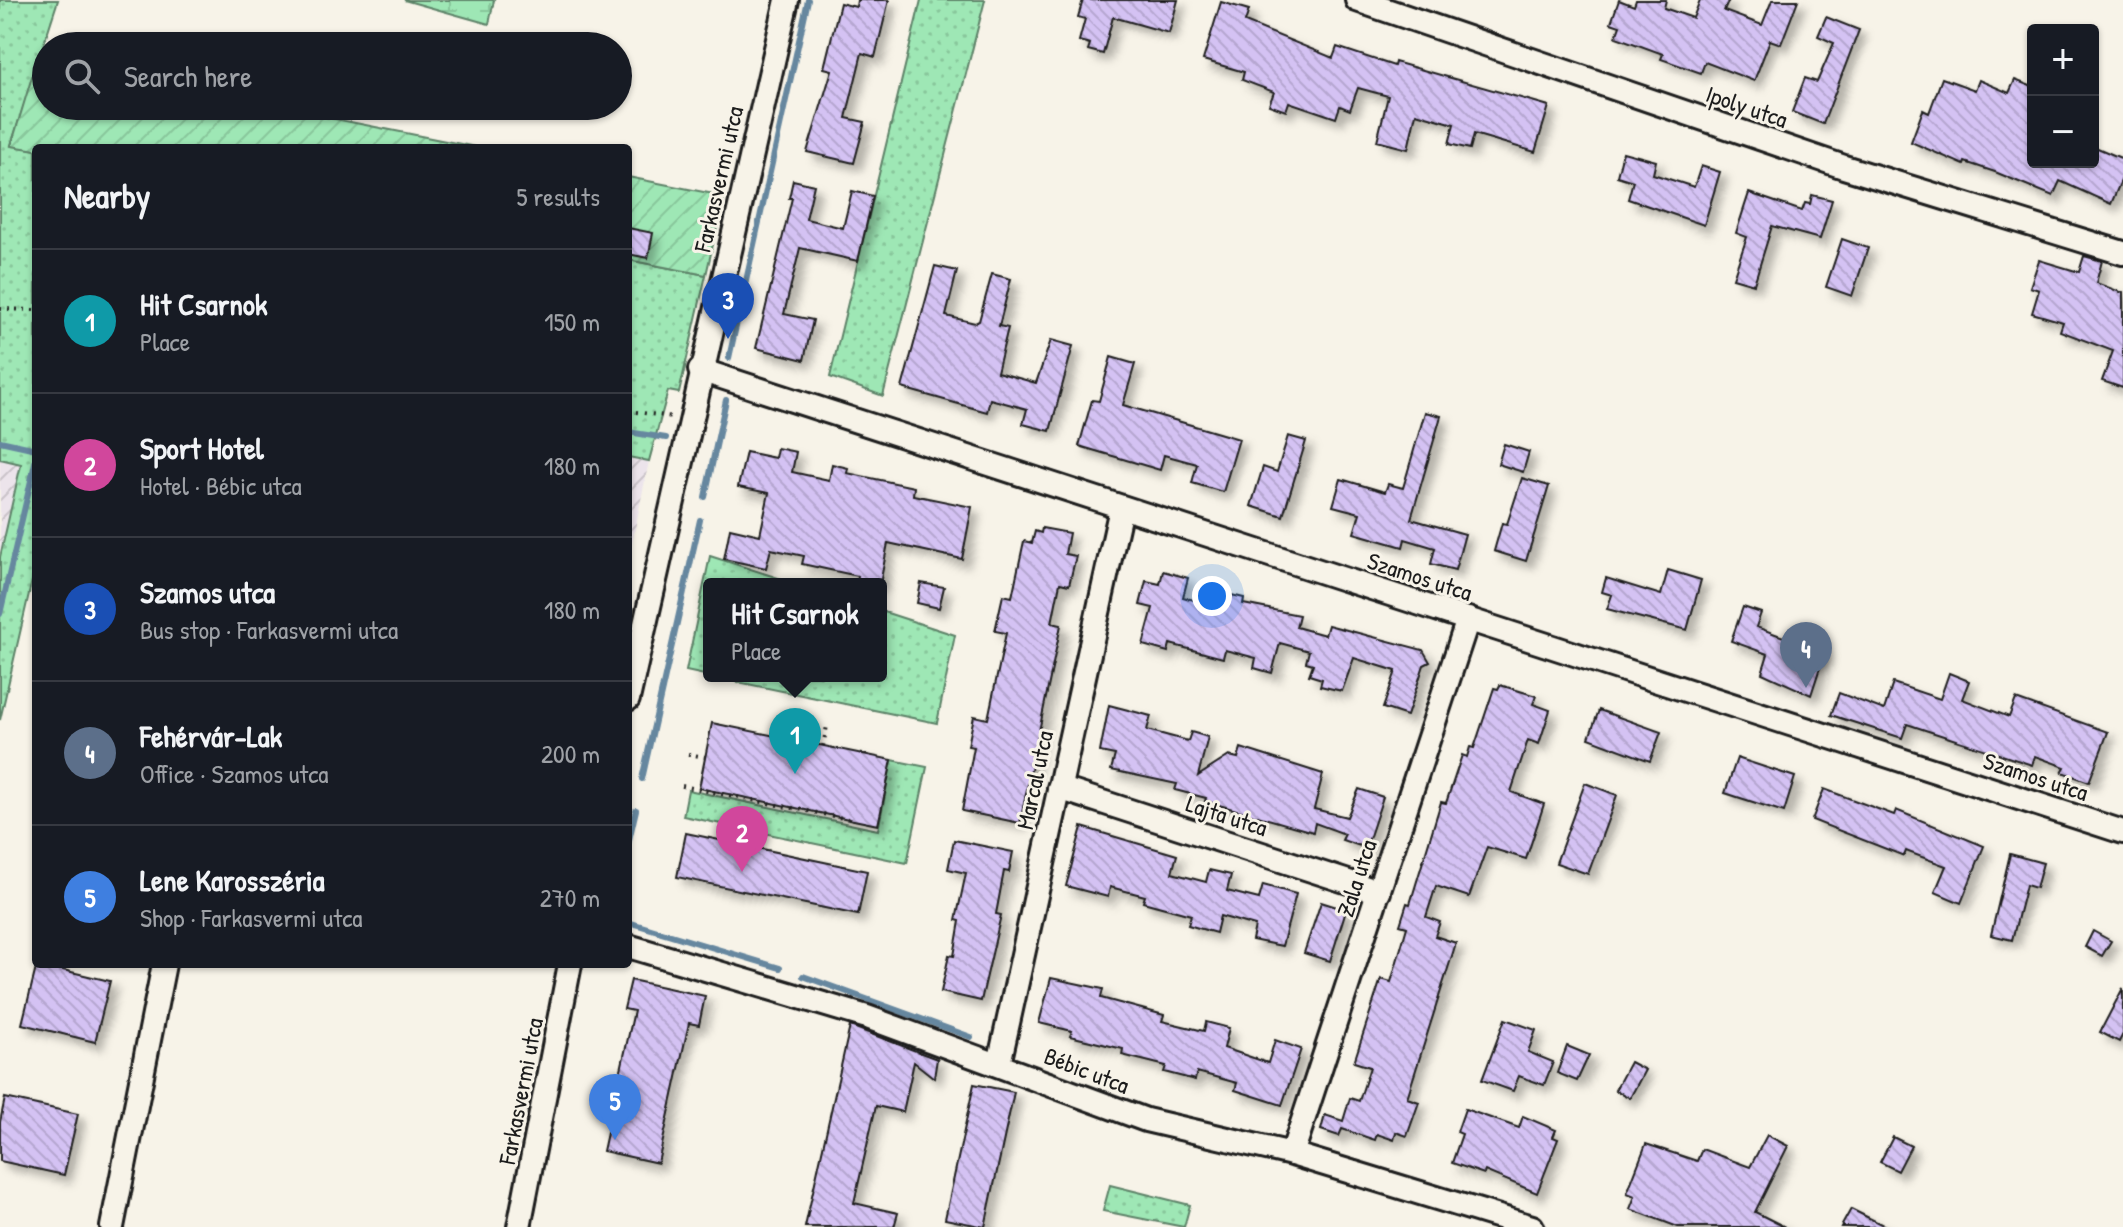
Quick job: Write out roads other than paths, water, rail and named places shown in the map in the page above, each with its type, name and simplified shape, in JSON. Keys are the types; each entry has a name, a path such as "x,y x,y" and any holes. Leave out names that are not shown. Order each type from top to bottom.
{"street":[{"name":"Farkasvermi utca","path":"632,677 787,0"},
{"name":"Ipoly utca","path":"1357,0 1833,163 2123,253"},
{"name":"Szamos utca","path":"700,370 2123,832"},
{"name":"Marcal utca","path":"999,1064 1121,508"},
{"name":"Zala utca","path":"1292,1154 1468,619"},
{"name":"Lajta utca","path":"1059,788 1379,892"},
{"name":"Bébic utca","path":"632,947 867,1017 1146,1120 1292,1154 1532,1227"},
{"path":"112,1227 163,968"},
{"name":"Farkasvermi utca","path":"519,1227 569,968"}],"waterway":[{"path":"729,358 808,0"},
{"path":"705,497 726,400"},
{"path":"632,433 666,438"},
{"path":"0,441 32,448"},
{"path":"0,614 32,476"},
{"path":"642,779 700,520"},
{"path":"632,827 636,810"},
{"path":"632,923 780,968"},
{"path":"803,976 971,1037"}],"place":[{"name":"Szamos utca","path":"728,339"},
{"name":"Fehérvár-Lak","path":"1806,688"},
{"name":"Hit Csarnok","path":"795,774"},
{"name":"Sport Hotel","path":"742,872"},
{"name":"Lene Karosszéria","path":"615,1140"}]}
